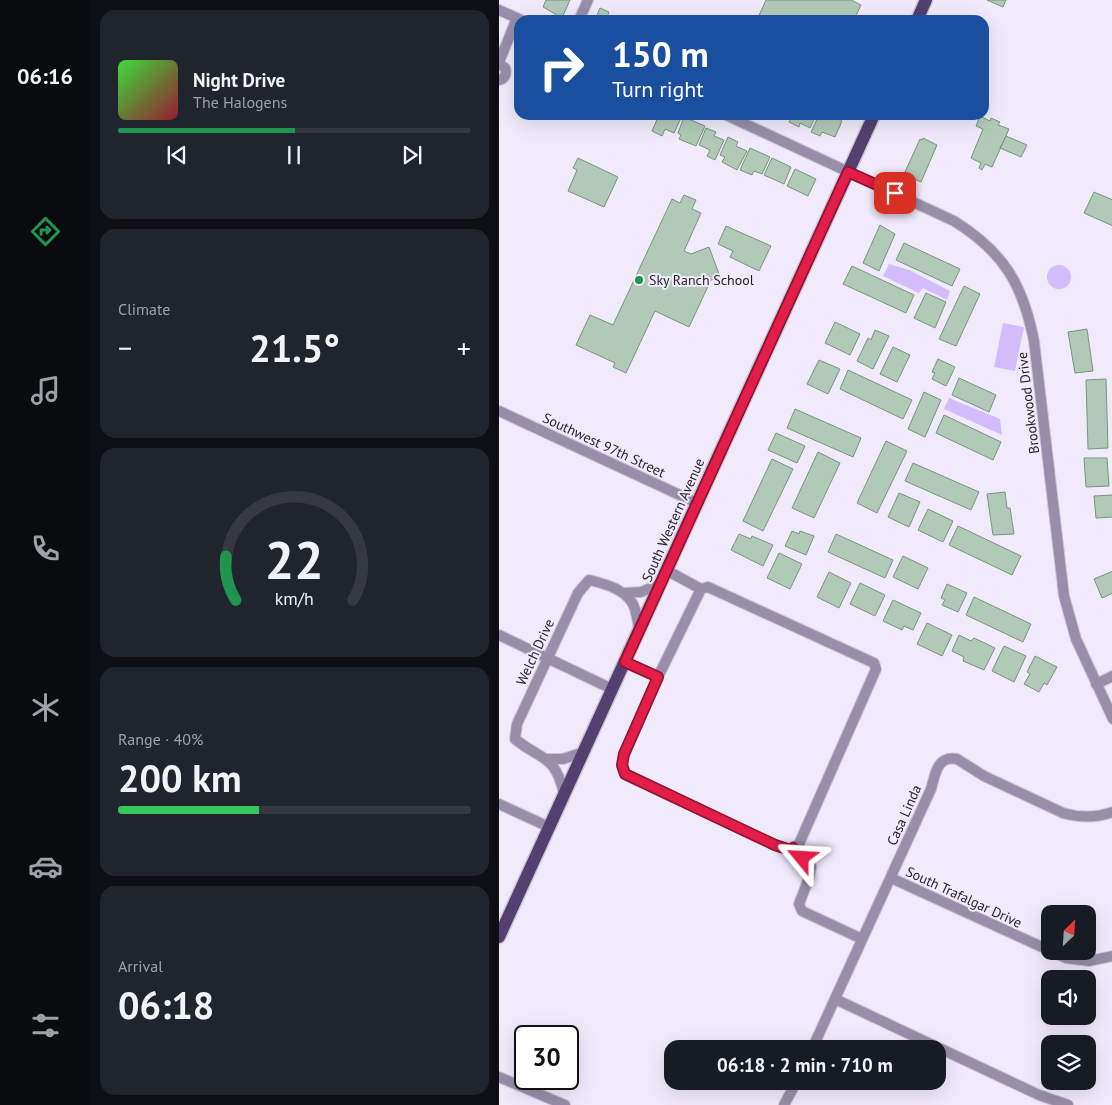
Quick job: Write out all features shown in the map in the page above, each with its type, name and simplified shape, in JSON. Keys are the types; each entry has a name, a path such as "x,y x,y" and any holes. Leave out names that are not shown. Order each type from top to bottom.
{"main road":[{"path":"919,15 926,0"},
{"name":"South Western Avenue","path":"499,937 872,120"}],"street":[{"path":"581,15 588,0"},
{"path":"499,10 514,17"},
{"path":"499,80 503,78 506,70 499,63 514,30"},
{"name":"Brookwood Drive","path":"737,120 937,213 964,228 994,252 1012,277 1025,303 1034,341 1064,596 1076,639 1112,719"},
{"name":"Southwest 97th Street","path":"499,411 697,503"},
{"path":"666,570 701,589 708,587 874,663 875,669 872,678 799,844 790,850 775,845 625,774 622,765 624,754 658,677 701,589"},
{"name":"Welch Drive","path":"564,794 559,774 547,759 529,751 515,739 517,724 578,593 589,580 603,583 624,593"},
{"path":"624,593 641,592 660,584"},
{"path":"624,593 635,608 639,629"},
{"path":"499,635 612,689"},
{"path":"625,662 658,677"},
{"path":"1096,684 1112,676"},
{"path":"547,759 563,759 584,752"},
{"name":"Casa Linda","path":"816,1040 931,789 940,762 947,758 957,759 984,776 1074,816 1096,816 1112,812"},
{"path":"499,804 549,827"},
{"path":"793,848 811,867 799,904 802,911 862,939"},
{"name":"South Trafalgar Drive","path":"891,878 1066,958 1089,961 1112,956"},
{"path":"835,999 1039,1095 1068,1105"},
{"path":"499,1077 565,1105"},
{"path":"784,1105 792,1090"}],"shaded area":[{"path":"889,264 909,270 950,291 947,300 923,288 919,293 883,276"},
{"path":"1059,265 1068,268 1071,277 1068,286 1059,289 1050,286 1047,277 1050,268"},
{"path":"1003,323 1024,327 1015,371 994,367"},
{"path":"949,398 1000,419 1002,435 944,409"}],"building":[{"path":"546,0 570,0 563,15 557,15 543,7"},
{"path":"766,0 851,0 861,5 856,15 759,15"},
{"path":"987,0 1006,0 1003,7"},
{"path":"600,8 609,12 608,15 597,15"},
{"path":"991,118 1000,122 998,125 1009,129 992,167 985,164 982,170 979,168 981,163 971,158 983,129 976,126 978,120 990,121"},
{"path":"657,120 680,120 674,133 665,129 662,136 652,131"},
{"path":"683,120 691,120 705,126 696,146 679,139 681,135 678,133"},
{"path":"790,120 814,120 810,128 800,123 799,127 789,122"},
{"path":"817,120 842,121 835,137 822,132 820,136 811,132"},
{"path":"706,128 716,132 714,136 724,140 715,160 707,156 710,150 699,145"},
{"path":"1006,136 1027,145 1021,157 1000,148"},
{"path":"728,137 738,142 736,146 747,151 737,170 722,162 725,157 720,155"},
{"path":"923,138 937,145 921,182 906,175 907,173 905,172 920,139 922,140"},
{"path":"750,148 770,157 762,174 754,171 752,175 740,170"},
{"path":"578,158 618,177 604,207 568,191 577,170 573,168"},
{"path":"772,158 791,167 784,184 764,175"},
{"path":"795,169 816,179 808,196 787,186"},
{"path":"1094,192 1113,200 1113,226 1084,213"},
{"path":"684,195 696,200 692,209 701,213 684,251 691,254 709,247 719,274 717,278 711,280 689,327 655,311 626,373 613,367 615,363 576,345 590,315 613,325 672,199 680,203"},
{"path":"880,225 895,234 879,271 863,263"},
{"path":"726,226 771,246 759,271 730,257 733,251 718,244"},
{"path":"904,243 960,269 952,286 896,260"},
{"path":"852,266 914,295 906,313 843,284"},
{"path":"964,286 980,294 956,346 939,339"},
{"path":"926,293 946,302 935,328 914,318"},
{"path":"835,322 860,334 850,355 825,343"},
{"path":"1087,329 1093,371 1075,373 1068,332"},
{"path":"875,330 889,336 873,369 857,361 868,338 871,340"},
{"path":"893,347 910,355 897,382 880,374"},
{"path":"938,359 955,367 946,386 932,379 935,373 932,372"},
{"path":"819,360 840,369 828,394 807,384"},
{"path":"848,370 912,400 903,419 840,389"},
{"path":"959,378 996,395 989,412 952,395"},
{"path":"1106,379 1108,448 1088,449 1086,380"},
{"path":"924,392 941,400 925,437 908,429"},
{"path":"795,409 861,438 853,457 787,428"},
{"path":"944,415 1001,442 993,460 936,433"},
{"path":"776,433 805,446 797,463 768,450"},
{"path":"886,441 907,451 877,513 857,503"},
{"path":"818,452 840,463 814,518 792,508"},
{"path":"1084,458 1107,458 1109,486 1086,487"},
{"path":"772,459 793,469 763,531 743,521"},
{"path":"913,463 979,492 971,510 905,481"},
{"path":"1005,492 1007,508 1010,508 1014,534 993,535 987,494"},
{"path":"899,493 920,502 909,527 888,517"},
{"path":"1113,495 1113,517 1096,518 1094,496"},
{"path":"928,509 953,521 943,542 918,530"},
{"path":"958,526 1021,556 1012,575 949,545"},
{"path":"792,531 799,534 800,531 814,536 806,555 785,546"},
{"path":"739,534 751,539 752,536 773,545 763,566 731,550"},
{"path":"836,534 893,560 885,578 828,552"},
{"path":"779,553 802,564 790,589 767,578"},
{"path":"903,556 928,568 918,589 893,577"},
{"path":"1113,571 1113,593 1102,598 1094,579"},
{"path":"829,572 851,583 839,608 817,597"},
{"path":"860,583 885,595 875,616 850,604"},
{"path":"947,584 967,593 958,612 942,605 945,600 941,598"},
{"path":"974,597 1031,624 1023,642 966,615"},
{"path":"893,600 921,613 913,630 904,626 902,630 883,621"},
{"path":"927,623 952,635 942,656 917,644"},
{"path":"959,635 971,641 974,638 995,648 984,670 963,661 964,657 952,651"},
{"path":"1004,646 1026,656 1014,682 992,671"},
{"path":"1035,656 1057,667 1047,685 1044,683 1039,692 1024,684 1030,674 1027,672"}],"place":[{"name":"Sky Ranch School","path":"639,280"}],"route":[{"path":"802,858 793,848 790,850 775,845 625,774 622,765 624,754 658,677 625,662 848,172 895,193"}]}
